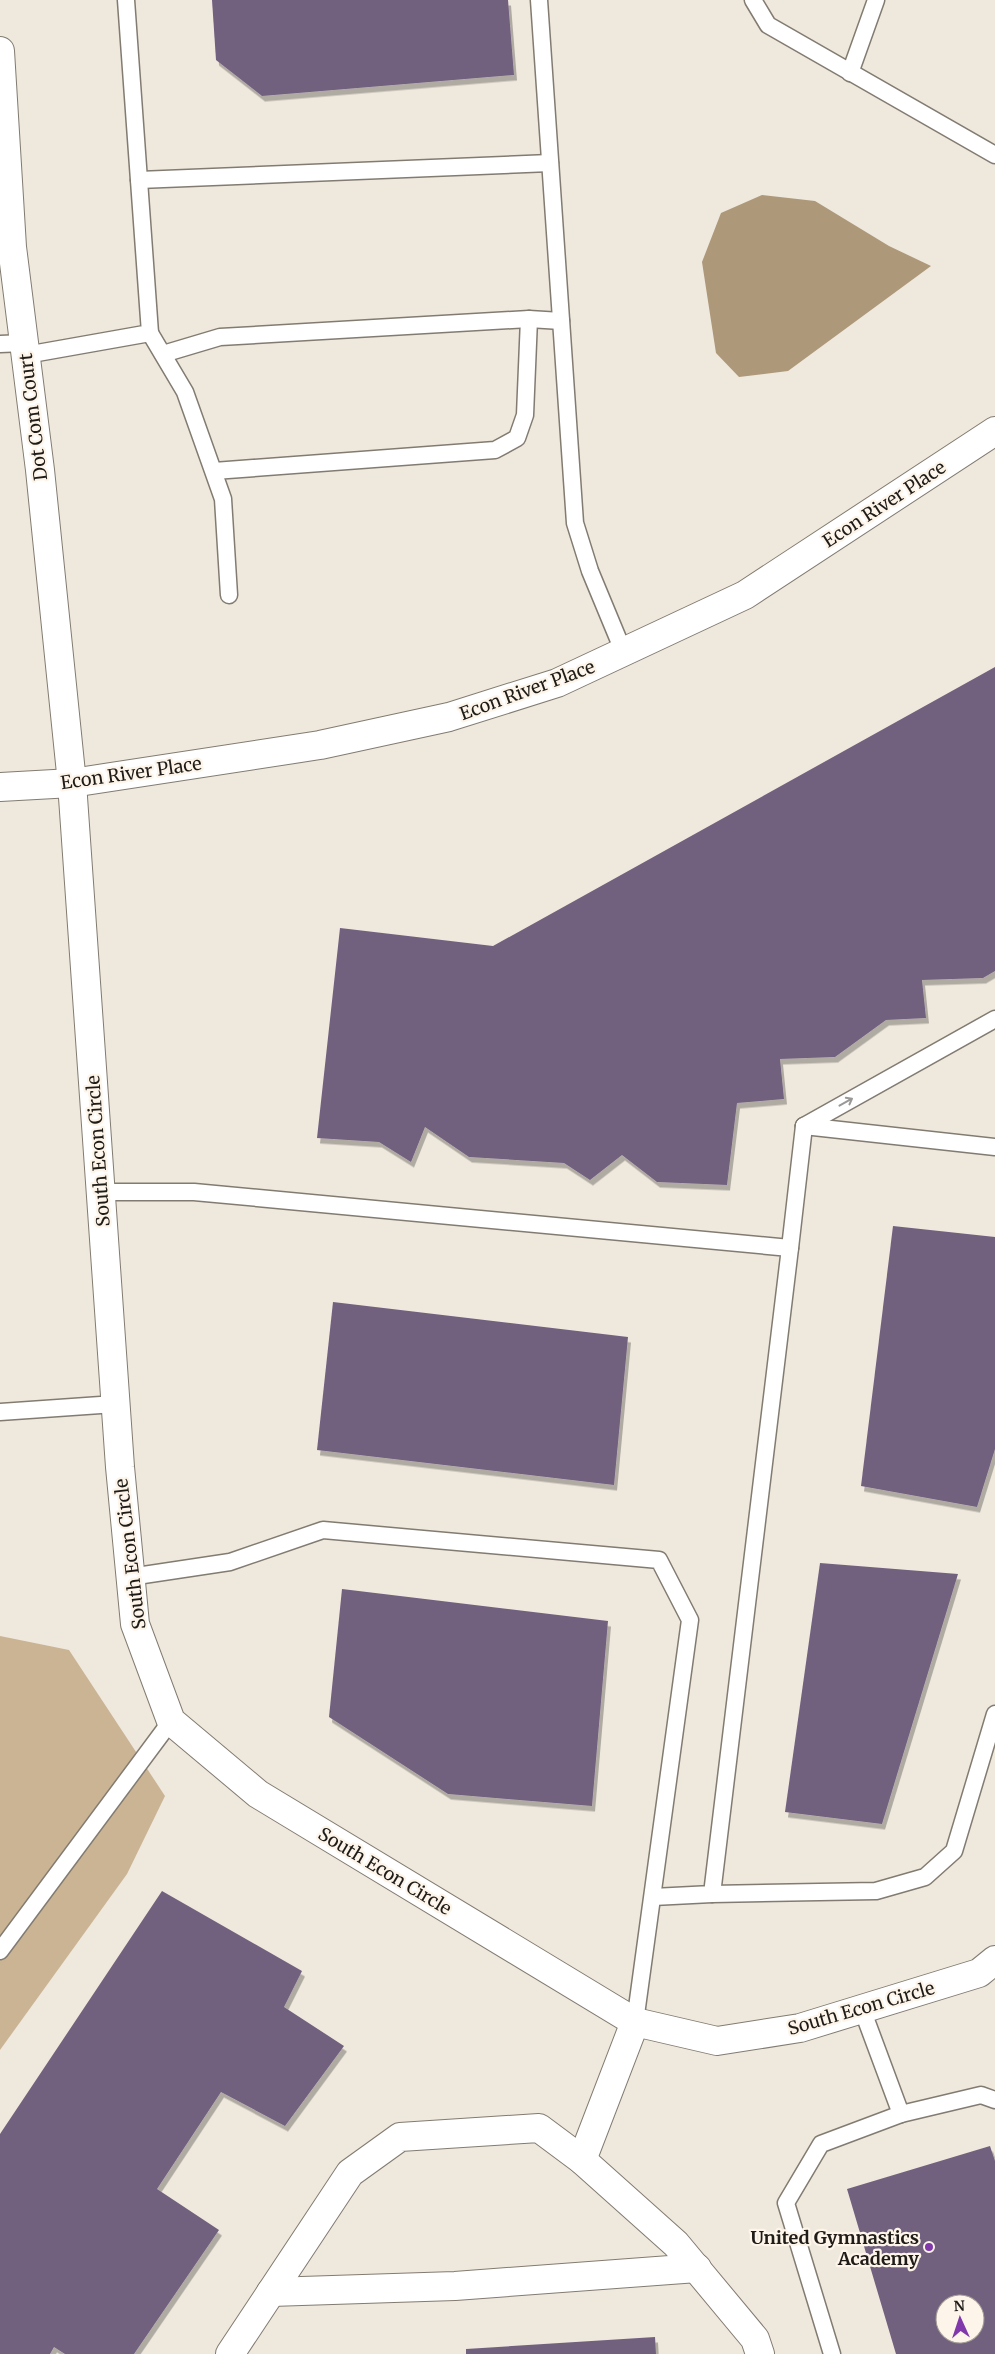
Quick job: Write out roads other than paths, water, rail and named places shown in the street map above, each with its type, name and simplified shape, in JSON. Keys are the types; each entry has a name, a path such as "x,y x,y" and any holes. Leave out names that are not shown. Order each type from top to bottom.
{"street":[{"name":"Dot Com Court","path":"0,51 17,347 41,479 72,783"},
{"name":"Econ River Place","path":"0,787 72,783 320,745 449,717 557,683 745,595 995,431"},
{"name":"South Econ Circle","path":"72,783 130,1578 135,1624 170,1721 258,1794 635,2022 717,2041 800,2028 979,1973 995,1960"},
{"path":"582,2160 635,2022"},
{"path":"230,2354 350,2172 400,2137 539,2128 582,2160 676,2244 755,2339 760,2354"},
{"path":"271,2292 455,2286 696,2268"}],"lane":[{"path":"126,0 150,333 185,392 223,499 229,595"},
{"path":"539,0 575,523 590,571 624,652"},
{"path":"753,0 768,25 995,155"},
{"path":"850,73 876,0"},
{"path":"139,180 550,163"},
{"path":"163,354 220,337 529,319 561,321"},
{"path":"214,471 495,450 517,438 525,415 529,319"},
{"path":"17,347 150,333"},
{"path":"804,1126 995,1019"},
{"path":"804,1126 995,1147"},
{"path":"712,1894 804,1126"},
{"path":"101,1192 194,1192 790,1248"},
{"path":"0,1412 116,1404"},
{"path":"130,1578 230,1562 323,1530 659,1560 690,1620 635,2022"},
{"path":"653,1897 876,1890 925,1877 954,1851 995,1714"},
{"path":"0,1951 170,1721"},
{"path":"862,2009 901,2114"},
{"path":"832,2354 786,2203 821,2144 901,2114 981,2095 995,2100"}],"place":[{"name":"United Gymnastics Academy","path":"929,2247"}]}
